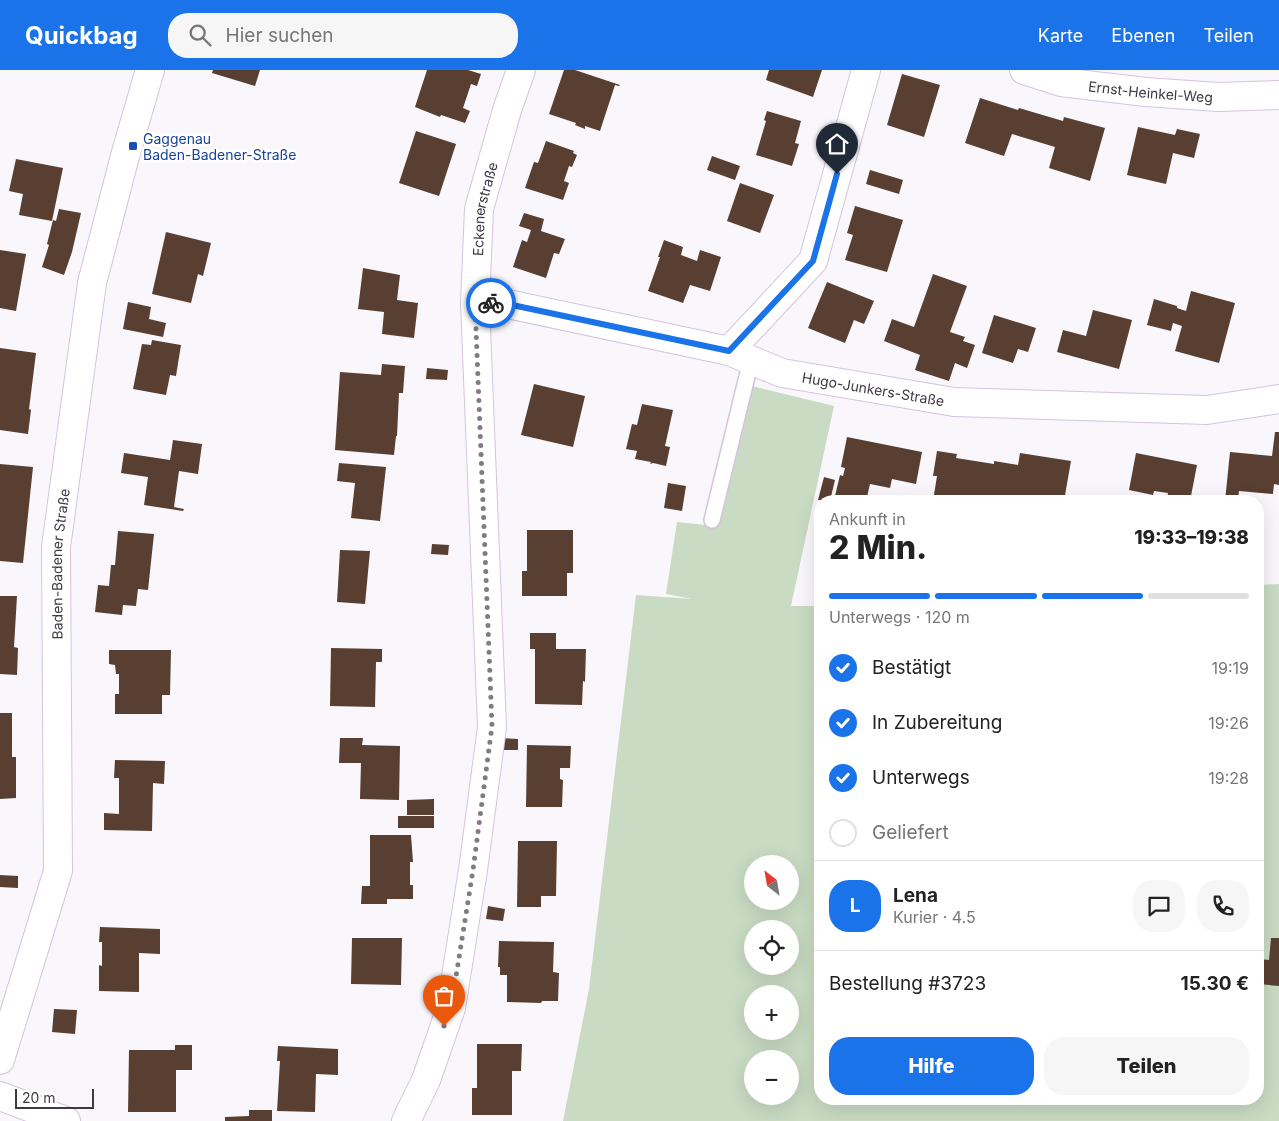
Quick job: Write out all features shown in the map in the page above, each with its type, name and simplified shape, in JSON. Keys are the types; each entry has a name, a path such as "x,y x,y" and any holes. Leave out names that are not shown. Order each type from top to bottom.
{"street":[{"name":"Baden-Badener Straße","path":"0,1060 58,871 56,548 92,284 125,156 150,70"},
{"name":"Eckenerstraße","path":"406,1121 426,1080 451,1008 473,870 492,726 475,304 479,209 507,110 521,70"},
{"path":"740,356 813,261 866,70"},
{"name":"Ernst-Heinkel-Weg","path":"1024,70 1060,82 1146,92 1218,97 1279,95"},
{"name":"Hugo-Junkers-Straße","path":"475,304 503,303 740,356 782,372 954,402 1207,410 1279,399"},
{"path":"0,1096 66,1121"}],"lane":[{"path":"712,520 740,356"}],"green space":[{"path":"744,384 834,406 791,606 814,606 814,1105 1264,1105 1264,585 1279,584 1279,1121 563,1121 589,989 636,595 692,599 666,594 677,522 716,526"}],"building":[{"path":"213,70 260,70 255,86 212,73"},
{"path":"427,70 468,70 481,74 477,86 471,84 463,108 470,111 465,123 441,115 440,117 415,107"},
{"path":"564,70 575,70 620,85 615,85 600,131 585,126 585,129 575,125 576,123 549,114"},
{"path":"769,70 822,70 813,97 766,80"},
{"path":"902,74 940,85 924,137 887,125"},
{"path":"980,98 1063,121 1064,117 1105,128 1090,181 1049,168 1055,147 1012,134 1004,156 965,143"},
{"path":"767,111 801,121 795,143 799,144 792,166 756,155"},
{"path":"1138,127 1175,135 1177,129 1200,134 1194,158 1173,153 1166,184 1127,175"},
{"path":"416,131 456,144 439,196 399,183"},
{"path":"546,141 574,151 573,153 577,155 572,167 569,166 564,181 569,183 563,200 525,188 534,162 538,163"},
{"path":"712,156 740,166 735,180 707,170"},
{"path":"16,159 63,168 52,221 19,215 23,194 9,191"},
{"path":"870,170 903,180 899,194 866,184"},
{"path":"740,183 774,195 760,233 727,221"},
{"path":"855,206 903,220 887,272 845,260 853,235 847,233"},
{"path":"59,209 81,213 72,252 64,275 42,267 49,245 47,244 53,220 56,221"},
{"path":"524,213 544,219 541,231 565,239 559,254 554,253 546,278 513,267 522,240 527,242 531,230 519,226"},
{"path":"166,232 211,243 203,276 198,274 191,303 152,294"},
{"path":"664,240 683,247 681,255 697,261 700,250 721,257 710,291 690,285 683,303 648,291"},
{"path":"0,250 26,254 16,311 0,308"},
{"path":"363,268 400,275 397,300 418,303 414,338 382,334 384,312 358,309"},
{"path":"933,274 967,286 950,332 965,337 963,341 975,345 967,368 955,363 949,381 915,370 920,355 884,341 892,319 914,327"},
{"path":"827,282 874,301 864,324 854,320 845,343 808,328"},
{"path":"1191,291 1235,303 1219,363 1175,351 1182,326 1173,323 1171,331 1147,325 1154,299 1177,306 1177,308 1186,311"},
{"path":"128,302 151,307 149,319 166,323 163,337 123,329"},
{"path":"1093,310 1132,320 1119,369 1057,352 1063,330 1086,336"},
{"path":"994,315 1036,328 1028,352 1018,349 1013,363 982,353"},
{"path":"152,340 181,345 176,376 170,375 166,395 133,389 142,344 151,345"},
{"path":"0,348 36,353 28,434 0,430"},
{"path":"382,364 405,366 403,393 399,393 394,455 335,450 340,372 381,375"},
{"path":"427,368 448,370 447,380 426,379"},
{"path":"534,384 585,396 573,447 521,435"},
{"path":"642,404 673,410 665,446 670,447 666,466 650,464 651,462 635,459 637,451 626,449 632,424 637,425"},
{"path":"1275,432 1279,432 1279,485 1274,484 1273,494 1239,491 1239,495 1226,495 1230,452 1272,456"},
{"path":"847,437 922,452 916,484 892,479 890,488 870,484 867,495 835,495 840,475 843,476 845,468 841,467"},
{"path":"173,440 202,444 198,474 179,471 174,507 184,509 183,511 144,505 148,477 121,473 124,453 170,460"},
{"path":"937,451 957,454 956,458 994,464 994,461 1018,465 1020,453 1071,461 1065,495 934,495 937,476 933,476"},
{"path":"1136,453 1197,465 1191,495 1168,495 1168,493 1154,491 1153,495 1129,490"},
{"path":"339,463 386,467 380,521 351,518 355,483 337,481"},
{"path":"0,464 33,467 23,563 0,561"},
{"path":"824,477 835,480 831,495 819,495"},
{"path":"668,483 686,486 682,511 664,508"},
{"path":"527,530 573,530 573,573 567,573 567,596 522,596 522,571 527,571"},
{"path":"118,531 154,534 148,590 138,589 136,606 123,605 122,615 95,612 98,585 109,586 111,565 115,565"},
{"path":"432,544 449,545 448,555 431,554"},
{"path":"340,550 370,551 365,604 337,602"},
{"path":"0,596 17,596 14,647 18,648 17,675 0,674"},
{"path":"530,633 556,633 556,649 586,649 582,705 535,704 535,649 530,649"},
{"path":"331,648 382,649 382,662 376,662 375,707 330,706"},
{"path":"109,650 171,650 170,695 162,695 162,714 115,714 115,694 119,694 119,674 116,674 115,665 109,664"},
{"path":"0,713 12,713 12,757 16,757 16,798 0,799"},
{"path":"340,738 363,738 362,745 400,746 399,800 360,799 361,763 339,763"},
{"path":"498,738 518,739 518,750 498,750"},
{"path":"527,745 571,746 570,768 560,768 560,779 563,780 562,807 526,807"},
{"path":"115,760 165,761 164,784 153,783 152,831 104,830 104,813 119,814 119,778 114,778"},
{"path":"434,799 434,815 407,815 407,800"},
{"path":"398,816 434,816 434,828 398,828"},
{"path":"370,835 411,835 413,862 410,862 410,885 413,885 413,899 387,899 387,904 361,904 362,886 370,886"},
{"path":"518,841 557,841 556,896 541,896 541,907 517,907"},
{"path":"0,875 18,876 18,888 0,887"},
{"path":"488,906 505,909 503,921 486,919"},
{"path":"100,927 160,929 160,954 139,953 139,992 99,991 99,965 102,966 102,942 99,942"},
{"path":"352,938 402,938 401,985 351,984"},
{"path":"1271,938 1279,938 1279,986 1264,985 1264,960 1269,960"},
{"path":"499,941 554,942 553,972 559,973 558,1001 542,1001 541,1003 507,1002 507,975 500,975 500,967 498,967"},
{"path":"54,1009 77,1010 75,1034 52,1032"},
{"path":"477,1044 522,1044 521,1071 512,1071 512,1115 472,1115 472,1088 477,1088"},
{"path":"175,1045 192,1045 192,1070 176,1070 176,1112 128,1112 129,1050 175,1050"},
{"path":"278,1046 338,1049 338,1075 316,1074 315,1112 277,1111 280,1061 277,1061"},
{"path":"249,1110 272,1110 272,1121 225,1121 225,1117 249,1116"}],"way so far":[{"path":"444,1026 451,1008 473,870 492,726 475,304 491,303"}],"place":[{"name":"Gaggenau Baden-Badener-Straße","path":"133,146"}],"route":[{"path":"491,303 503,303 729,351 813,261 837,174"}]}
